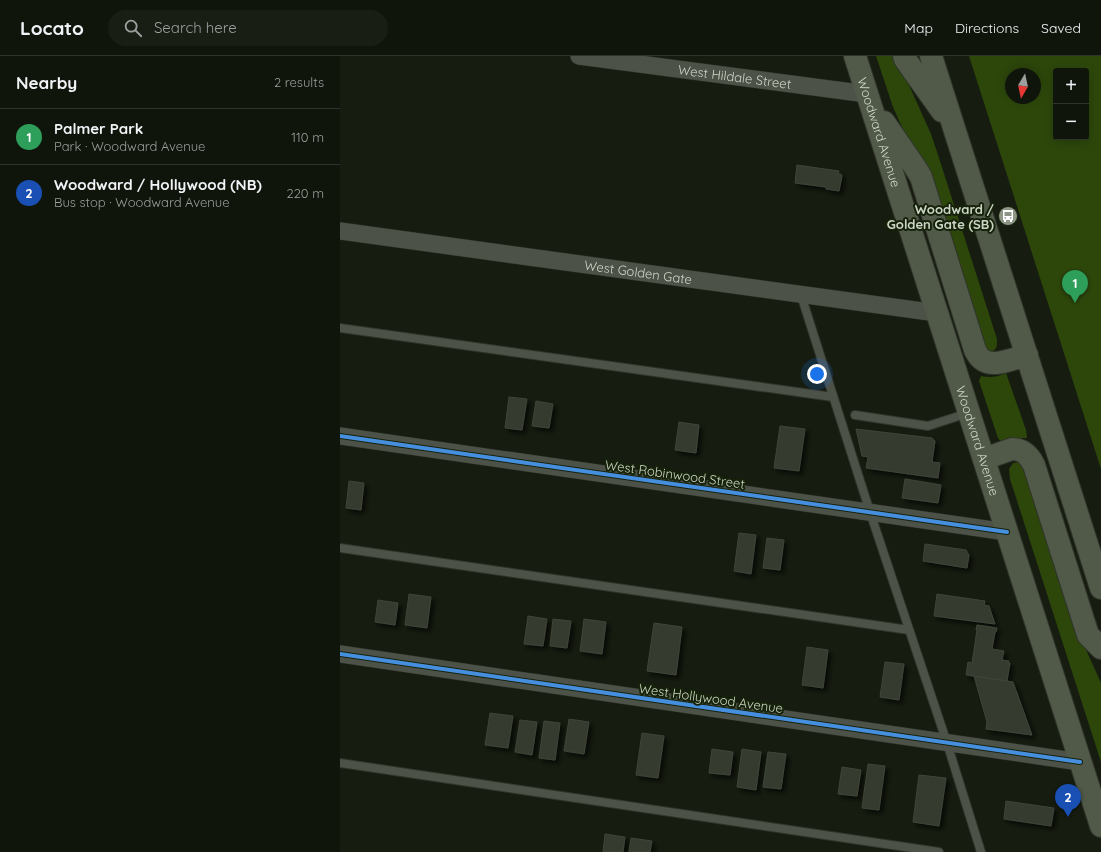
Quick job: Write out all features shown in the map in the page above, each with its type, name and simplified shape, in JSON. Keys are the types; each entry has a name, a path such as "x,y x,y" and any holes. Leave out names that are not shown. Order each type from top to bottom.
{"main road":[{"name":"Woodward Avenue","path":"855,56 1080,762 1100,819"},
{"path":"904,56 954,128"},
{"path":"931,56 1101,588"},
{"path":"869,97 899,145 916,167 921,177 978,356 988,363 994,363 1027,355"},
{"path":"984,459 1016,449 1025,452 1032,460 1088,635 1101,648"}],"street":[{"name":"West Hildale Street","path":"579,56 869,97"},
{"name":"West Golden Gate","path":"340,231 937,313"},
{"name":"West Robinwood Street","path":"340,436 1007,532"},
{"name":"West Hollywood Avenue","path":"340,654 1080,762"}],"lane":[{"path":"801,295 981,852"},
{"path":"340,328 833,397"},
{"path":"856,416 928,426 969,413"},
{"path":"340,548 909,630"},
{"path":"340,763 939,852"}],"green space":[{"path":"876,56 899,56 908,83 931,134 997,339 996,348 994,351 989,353 982,349 926,181 893,107"},
{"path":"969,56 1101,56 1101,469"},
{"path":"1006,373 1026,430 1027,438 1011,438 1001,442 998,438 979,381 981,376 994,377"},
{"path":"1020,462 1025,464 1083,643 1101,683 1101,762 1010,479 1009,469 1013,463"}],"building":[{"path":"797,165 839,171 838,174 841,174 842,176 839,191 826,189 826,187 795,183"},
{"path":"509,397 527,399 522,430 505,428"},
{"path":"536,401 553,404 549,428 532,426"},
{"path":"679,422 699,425 696,453 675,450"},
{"path":"780,426 805,429 799,471 774,468"},
{"path":"856,429 932,438 935,441 932,462 940,463 938,478 866,468 868,457 862,456"},
{"path":"905,479 941,485 938,503 902,498"},
{"path":"349,481 364,483 361,510 346,508"},
{"path":"739,533 756,535 751,574 734,571"},
{"path":"767,538 784,540 780,570 763,568"},
{"path":"925,544 966,550 969,555 967,568 923,561"},
{"path":"409,594 431,597 427,628 405,625"},
{"path":"937,594 985,601 984,605 989,606 995,624 934,616"},
{"path":"378,600 398,603 395,625 375,622"},
{"path":"528,616 547,619 543,646 524,644"},
{"path":"553,619 571,621 567,648 550,646"},
{"path":"584,619 606,622 602,654 580,651"},
{"path":"654,623 682,627 676,675 647,671"},
{"path":"977,625 997,628 992,649 1004,651 1002,660 1009,661 1008,663 1010,663 1007,681 966,675 968,662 972,663"},
{"path":"807,647 828,650 823,688 802,685"},
{"path":"885,662 904,664 899,700 880,697"},
{"path":"974,676 1013,682 1032,735 986,729 987,722"},
{"path":"490,713 513,716 508,748 485,745"},
{"path":"569,719 589,722 584,754 564,751"},
{"path":"520,720 537,722 532,755 515,752"},
{"path":"544,721 560,723 555,760 539,758"},
{"path":"642,733 664,736 658,778 636,775"},
{"path":"712,749 733,752 730,775 709,773"},
{"path":"742,749 761,752 756,790 737,787"},
{"path":"768,752 786,754 781,789 763,787"},
{"path":"868,764 885,766 879,810 862,808"},
{"path":"842,767 861,770 857,796 838,794"},
{"path":"919,775 946,778 939,826 913,822"},
{"path":"1006,801 1054,808 1051,826 1004,819"},
{"path":"605,834 625,837 623,852 603,852"},
{"path":"631,838 652,841 650,852 629,852"}],"cycle path":[{"path":"340,436 1007,532"},
{"path":"340,654 1080,762"}],"place":[{"name":"Woodward / Golden Gate (SB)","path":"1008,216"},
{"name":"Palmer Park","path":"1075,303"},
{"name":"Woodward / Hollywood (NB)","path":"1068,817"}]}
